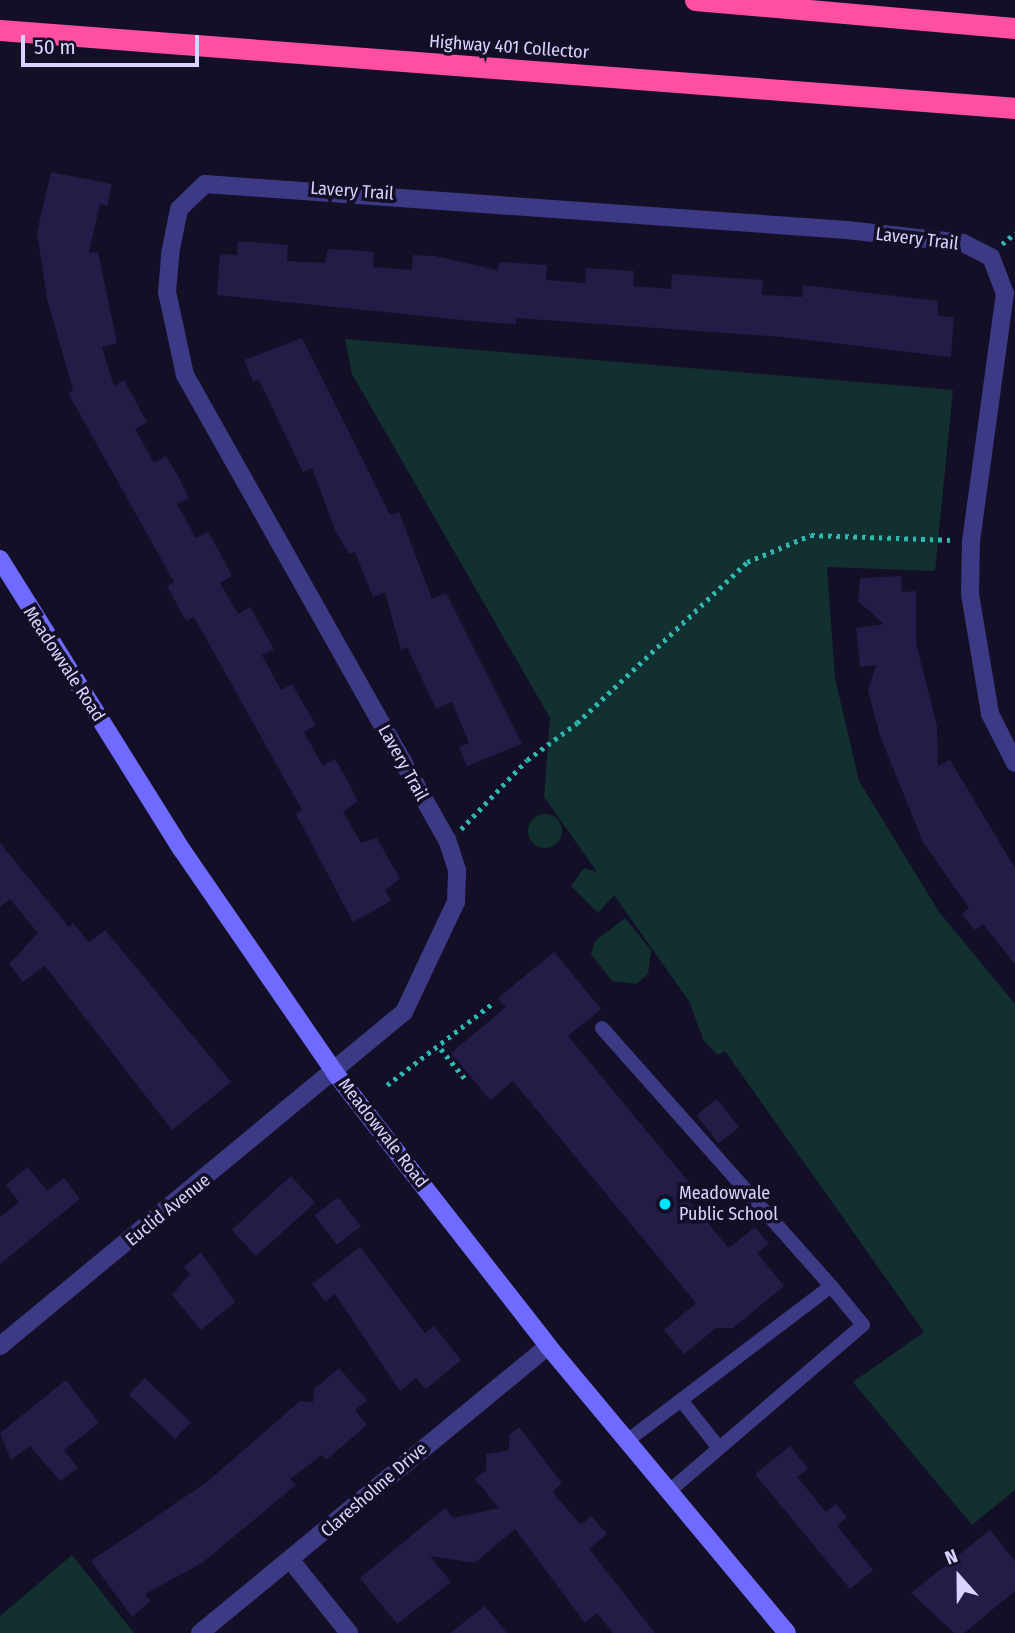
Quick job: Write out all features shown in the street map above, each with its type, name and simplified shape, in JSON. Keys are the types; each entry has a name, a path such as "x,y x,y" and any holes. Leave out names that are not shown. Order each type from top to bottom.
{"highway":[{"path":"695,0 1015,28"},
{"name":"Highway 401 Collector","path":"0,30 1015,108"}],"main road":[{"name":"Meadowvale Road","path":"0,559 23,601 335,1073 548,1346 787,1633"},
{"name":"Meadowvale Road","path":"0,573 23,601"}],"street":[{"name":"Lavery Trail","path":"335,1073 404,1012 444,937 456,902 457,870 447,840 185,374 167,292 170,254 179,209 205,184 963,243 991,257 1005,293 971,541 970,594 990,714 1015,763"},
{"name":"Euclid Avenue","path":"0,1346 335,1073"},
{"name":"Claresholme Drive","path":"200,1633 292,1562 548,1346"},
{"path":"292,1562 349,1633"}],"lane":[{"path":"602,1028 863,1325 669,1491"},
{"path":"628,1441 831,1286"},
{"path":"681,1400 719,1448"}],"path":[{"path":"447,840 747,562 811,536 971,541"},
{"path":"387,1086 441,1049 493,1003"},
{"path":"441,1049 465,1079"}],"green space":[{"path":"345,339 953,390 935,571 827,567 835,678 859,781 939,912 1015,1004 1015,1490 972,1525 853,1382 924,1332 725,1051 718,1055 704,1041 689,1001 614,895 598,913 571,886 584,868 597,872 544,797 550,718 352,374"},
{"path":"545,814 557,819 562,831 557,843 545,848 533,843 528,831 533,819"},
{"path":"625,918 651,950 648,974 636,984 612,981 591,954 595,941"},
{"path":"72,1555 134,1633 0,1633 0,1616"}],"building":[{"path":"51,172 112,184 107,206 100,204 89,253 98,252 117,343 102,347 114,386 124,380 147,422 135,429 154,463 166,456 178,476 189,498 177,504 196,538 208,532 219,551 232,576 220,583 238,614 250,607 274,649 262,655 281,690 292,684 316,725 304,732 323,766 335,759 347,780 358,801 343,812 361,843 377,838 400,879 385,890 391,901 353,922 296,814 302,810 194,617 186,621 167,586 174,582 68,393 73,390 47,299 37,232"},
{"path":"238,241 288,245 287,261 325,263 328,249 351,250 374,252 373,267 412,270 413,255 435,256 497,270 500,262 547,265 546,280 585,283 586,268 634,271 633,286 671,289 672,274 763,280 762,295 802,297 803,285 938,301 938,316 954,317 951,357 782,337 516,318 516,324 482,322 217,295 220,254 237,255"},
{"path":"302,338 390,515 399,512 432,599 446,593 522,744 467,766 459,747 469,743 452,702 436,709 407,647 401,650 385,592 373,597 355,552 349,554 335,530 312,468 303,472 259,380 253,382 244,360"},
{"path":"901,576 902,592 916,591 916,643 937,726 938,766 950,760 1015,868 1015,964 983,924 975,930 962,914 969,908 923,842 880,736 868,690 876,665 860,667 856,628 884,624 858,601 860,578"},
{"path":"0,843 69,927 73,923 89,942 105,930 231,1082 172,1130 45,966 23,982 9,964 38,933 10,899 0,907"},
{"path":"554,952 601,1009 568,1036 697,1192 688,1200 729,1248 755,1227 769,1244 757,1253 784,1286 733,1328 716,1328 684,1354 664,1330 696,1303 513,1081 490,1100 451,1053 506,1007 498,998"},
{"path":"717,1099 739,1127 719,1143 697,1115"},
{"path":"28,1167 47,1191 64,1178 80,1199 0,1264 0,1217 19,1202 6,1185"},
{"path":"291,1176 315,1203 256,1256 232,1230"},
{"path":"338,1197 361,1226 337,1245 314,1215"},
{"path":"360,1247 425,1333 434,1326 461,1360 426,1389 416,1378 400,1391 335,1294 325,1302 312,1284"},
{"path":"201,1252 235,1302 201,1330 172,1295 190,1274 184,1267"},
{"path":"339,1368 367,1400 355,1410 367,1425 326,1460 322,1455 290,1479 296,1485 202,1563 145,1594 151,1601 132,1617 91,1561 207,1482 300,1401 313,1402 314,1389"},
{"path":"145,1378 191,1422 175,1439 129,1395"},
{"path":"66,1380 99,1423 64,1450 78,1468 60,1481 30,1446 11,1460 0,1433"},
{"path":"519,1427 562,1483 553,1491 556,1496 581,1525 591,1516 607,1534 589,1549 655,1633 613,1633 597,1613 585,1623 515,1529 475,1563 430,1556 451,1582 397,1624 360,1578 445,1508 453,1518 499,1508 475,1479 486,1470 486,1454 509,1450 509,1435"},
{"path":"790,1446 808,1469 797,1477 826,1512 836,1504 847,1517 837,1526 873,1570 850,1589 755,1474"},
{"path":"990,1530 1015,1561 1015,1591 964,1633 954,1633 911,1593"},
{"path":"485,1606 507,1633 450,1633"}],"place":[{"name":"Meadowvale Public School","path":"665,1204"}]}
